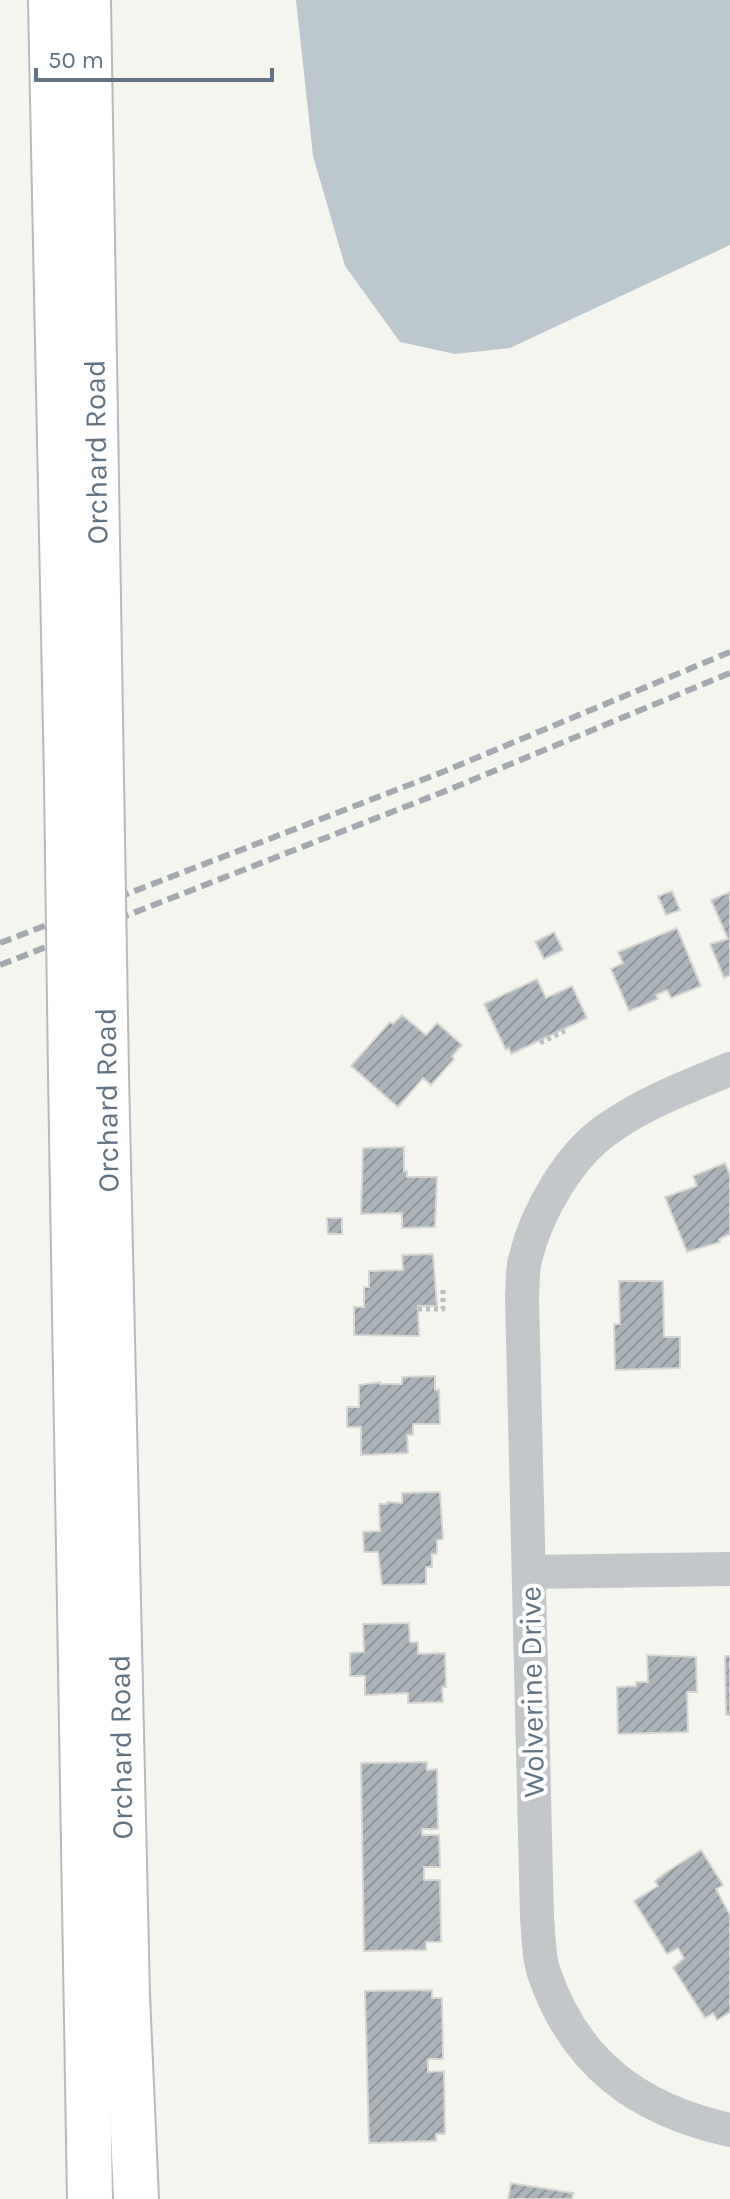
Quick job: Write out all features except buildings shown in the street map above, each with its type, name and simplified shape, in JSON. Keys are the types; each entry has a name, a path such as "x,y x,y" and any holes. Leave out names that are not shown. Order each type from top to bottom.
{"main road":[{"name":"Orchard Road","path":"51,0 84,779"},
{"name":"Orchard Road","path":"88,0 84,779 89,1076 90,2199"},
{"name":"Orchard Road","path":"89,1076 136,2199"}],"street":[{"name":"Wolverine Drive","path":"730,1069 646,1105 560,1158 525,1260 522,1296 537,1918 543,1970 564,2020 597,2064 643,2100 695,2123 730,2130"},
{"path":"530,1572 730,1569"}],"path":[{"path":"541,1040 567,1030"},
{"path":"418,1309 443,1309 443,1286"}],"shaded area":[{"path":"296,0 730,0 730,245 510,348 455,354 400,342 345,266 313,156"}],"railway":[{"path":"0,943 440,773 730,652"},
{"path":"0,965 448,790 730,673"}]}
